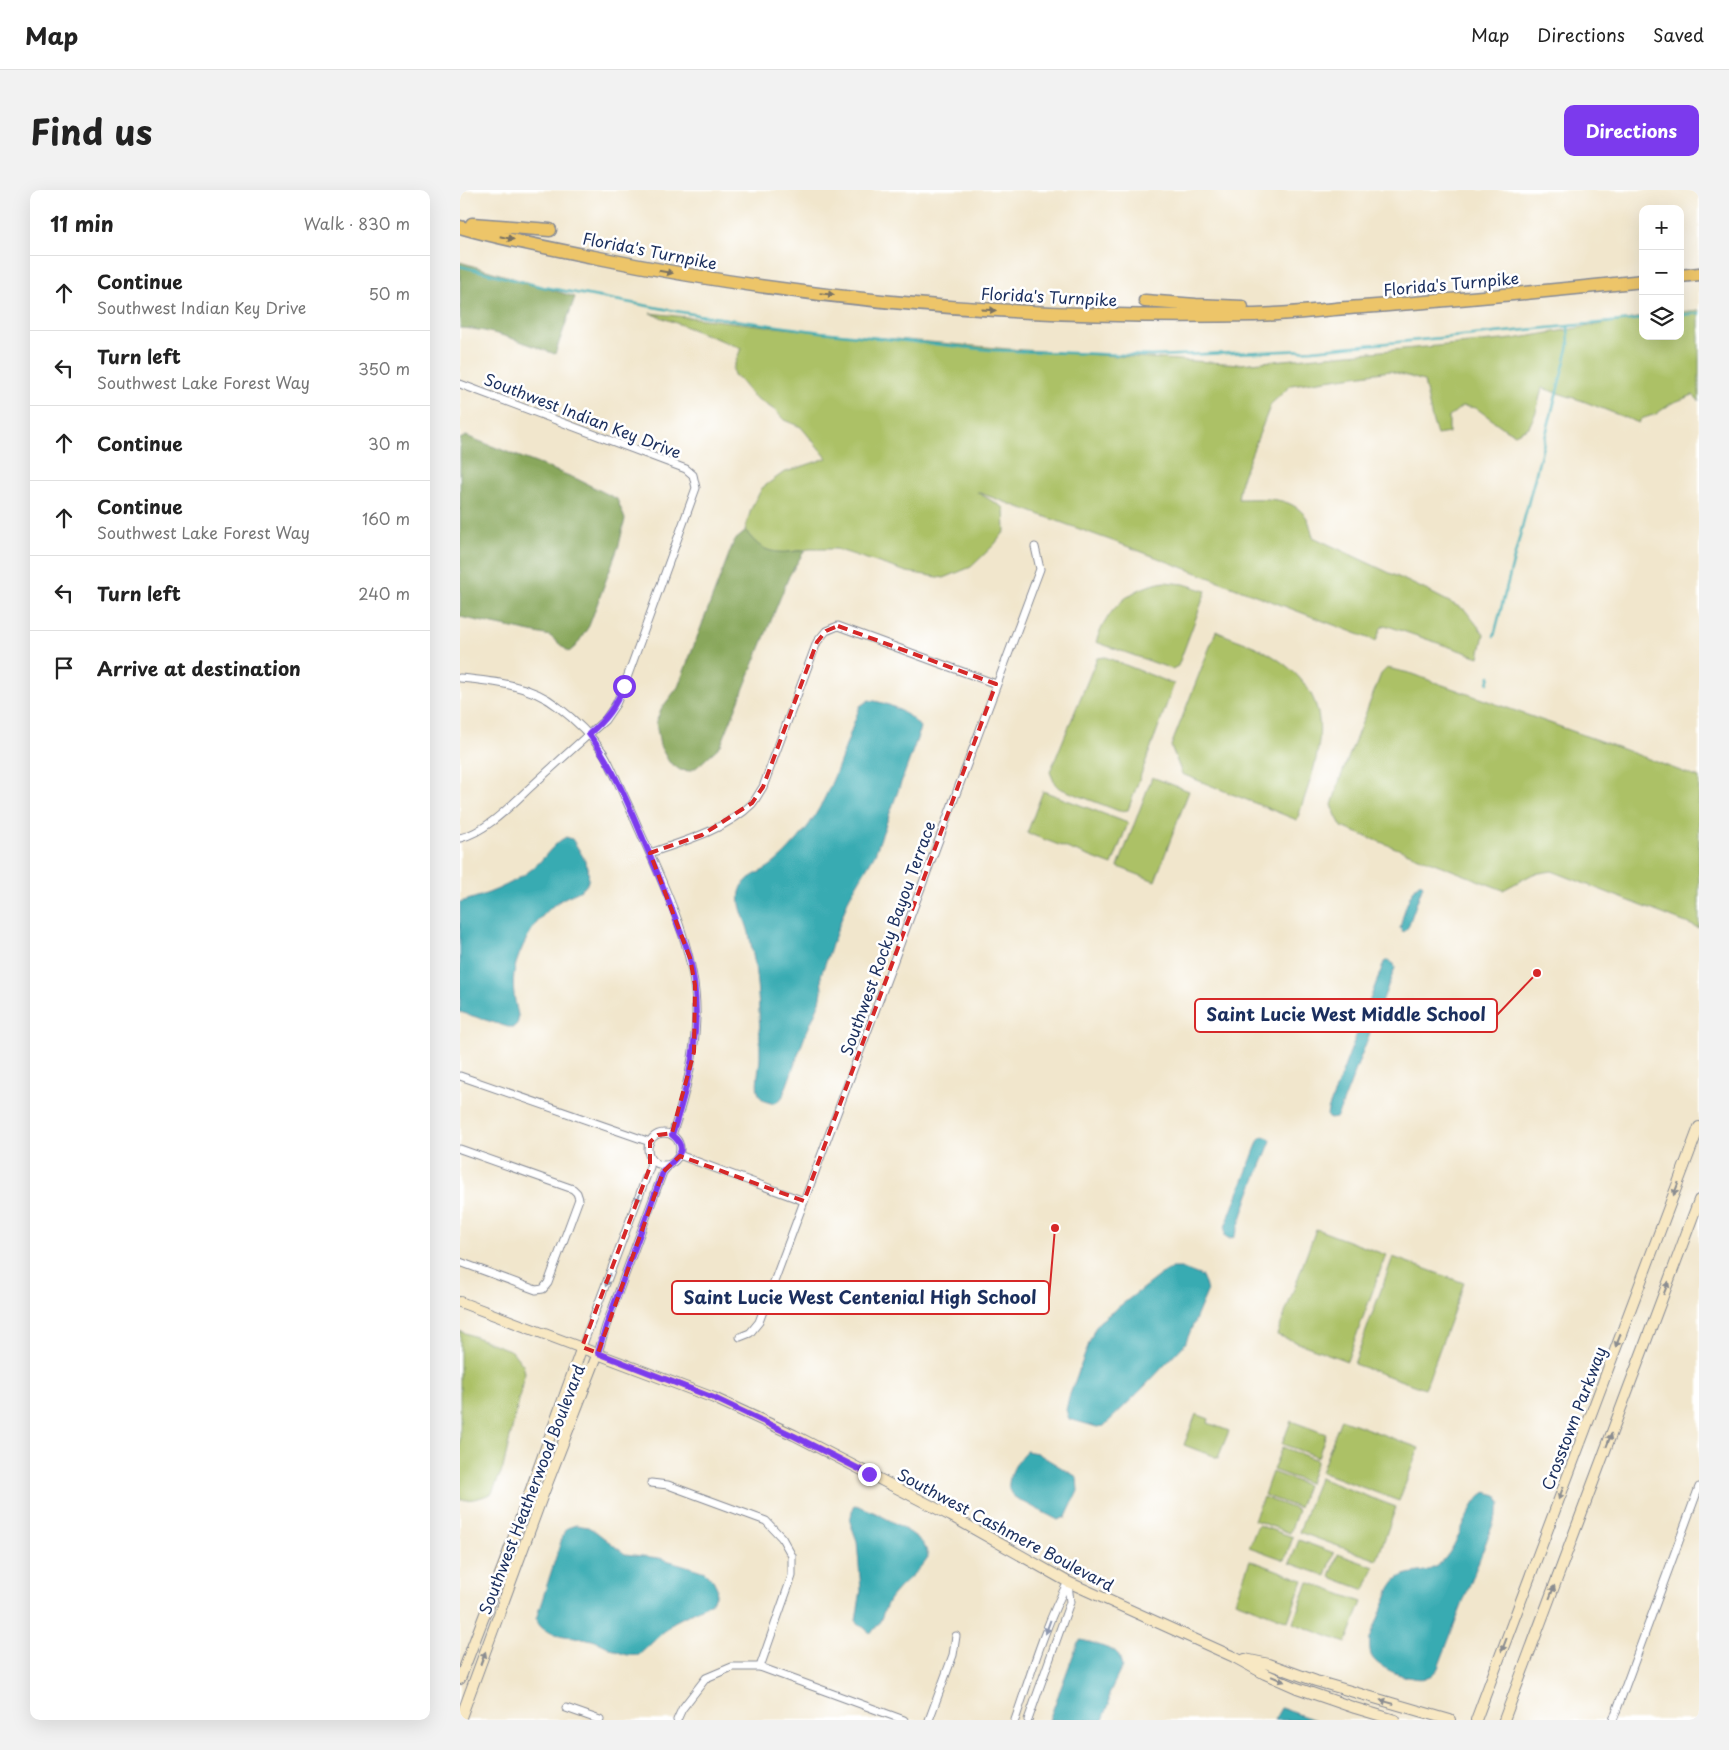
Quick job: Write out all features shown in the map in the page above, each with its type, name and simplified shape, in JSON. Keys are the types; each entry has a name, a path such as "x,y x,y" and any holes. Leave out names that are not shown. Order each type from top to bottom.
{"highway":[{"path":"460,222 550,230"},
{"name":"Florida's Turnpike","path":"460,227 666,272 790,290 935,306 1035,313 1136,316 1258,315 1484,298 1639,280"},
{"path":"1684,276 1699,274"},
{"path":"1145,300 1196,306 1256,307 1298,312"}],"street":[{"name":"Southwest Indian Key Drive","path":"460,384 686,469 693,475 696,488 616,704 604,720 489,823 460,838"},
{"name":"Southwest Rocky Bayou Terrace","path":"740,1338 750,1333 759,1322 1040,569 1035,547"},
{"path":"650,853 702,835 736,816 752,803 763,788 817,642 826,631 838,626 996,684"},
{"path":"460,678 487,681 537,694 556,705 589,734 604,753 650,853 690,958 695,985 694,1052 685,1095 672,1135"},
{"path":"460,1076 650,1142"},
{"name":"Crosstown Parkway","path":"1476,1720 1699,1127"},
{"path":"598,1353 606,1326 663,1172 679,1155 680,1146 672,1135 658,1135 650,1142 648,1153 660,1165 669,1165"},
{"path":"460,1149 573,1189 579,1199 548,1283 543,1289 536,1290 460,1262"},
{"path":"679,1155 804,1201"},
{"path":"582,1347 650,1167 651,1158"},
{"path":"1504,1720 1699,1200"},
{"path":"625,1234 634,1232 640,1236"},
{"name":"Southwest Cashmere Boulevard","path":"460,1302 714,1398 794,1436 951,1516 1068,1582 1234,1657 1265,1674 1297,1688 1394,1720"},
{"name":"Southwest Heatherwood Boulevard","path":"460,1680 582,1347"},
{"name":"Southwest Heatherwood Boulevard","path":"460,1720 598,1353"},
{"path":"651,1483 668,1485 766,1521 782,1538 792,1556 792,1576 760,1667"},
{"path":"1613,1720 1699,1487"},
{"path":"1015,1720 1051,1621 1068,1582"},
{"path":"1028,1720 1070,1602 1068,1582"},
{"path":"929,1720 953,1655 956,1636"},
{"name":"Southwest Cashmere Boulevard","path":"1234,1657 1269,1664 1316,1681 1450,1720"},
{"path":"677,1720 682,1709 706,1678 732,1667 760,1667 904,1720"},
{"path":"566,1708 600,1720"}],"highlighted area":[{"path":"838,626 996,684 804,1201 680,1156 663,1172 598,1353 582,1347 650,1167 650,1142 658,1135 672,1133 694,1052 695,985 690,958 650,853 702,835 752,803 763,787 817,642 826,631"}],"green space":[{"path":"460,262 575,297 555,354 496,334 460,328"},
{"path":"1699,310 1699,401 1693,395 1672,403 1656,414 1641,419 1639,423 1583,401 1542,388 1536,412 1529,427 1515,434 1476,408 1462,406 1449,417 1449,433 1437,435 1424,381 1390,371 1291,385 1271,404 1241,481 1238,499 1267,499 1293,505 1307,518 1313,537 1465,610 1484,634 1479,657 1385,625 1381,628 1376,641 1121,544 977,492 1004,508 1005,531 994,545 971,567 944,578 907,572 836,549 810,549 783,553 768,552 754,542 745,530 751,509 762,488 783,473 827,458 801,427 784,420 776,411 753,396 738,378 734,376 733,369 741,348 650,313 838,334 1009,349 1240,364 1513,339 1639,318 1639,340 1684,340 1684,312"},
{"path":"466,436 577,479 617,499 625,519 619,545 589,626 576,646 569,652 550,636 460,617 460,439"},
{"path":"746,531 758,545 771,551 805,550 789,576 721,745 697,767 689,771 680,770 669,762 660,746 656,723 661,709 678,687 734,541"},
{"path":"1165,582 1184,584 1206,591 1178,666 1172,669 1096,642 1106,619 1131,594"},
{"path":"1216,631 1271,655 1294,672 1309,690 1317,710 1320,730 1318,751 1297,820 1182,774 1171,746"},
{"path":"1105,657 1174,684 1128,810 1119,811 1059,788 1055,784 1050,772 1097,658"},
{"path":"1387,668 1409,673 1699,778 1699,928 1552,871 1533,874 1503,890 1342,827 1332,805 1340,779 1381,674"},
{"path":"1152,777 1189,791 1155,881 1118,867"},
{"path":"1043,791 1128,823 1112,865 1027,833"},
{"path":"1316,1229 1386,1255 1347,1361 1277,1335"},
{"path":"1393,1257 1464,1283 1425,1389 1354,1364"},
{"path":"460,1331 512,1351 523,1365 525,1372 503,1468 492,1493 469,1500 460,1500"},
{"path":"1196,1414 1209,1419 1208,1423 1229,1431 1218,1458 1184,1445"},
{"path":"1341,1419 1419,1448 1399,1501 1321,1472"},
{"path":"1291,1421 1326,1434 1318,1457 1282,1444"},
{"path":"1282,1447 1317,1460 1309,1483 1273,1470"},
{"path":"1272,1472 1307,1485 1299,1508 1264,1495"},
{"path":"1319,1478 1396,1507 1377,1560 1299,1532"},
{"path":"1263,1497 1298,1510 1290,1533 1254,1520"},
{"path":"1258,1525 1293,1537 1285,1560 1249,1547"},
{"path":"1299,1540 1334,1553 1326,1576 1290,1563"},
{"path":"1338,1554 1374,1567 1365,1590 1330,1577"},
{"path":"1250,1560 1303,1580 1288,1621 1235,1601"},
{"path":"1308,1582 1362,1602 1346,1643 1293,1623"}],"water":[{"path":"869,700 884,703 897,709 909,716 920,727 875,854 849,898 821,975 822,991 820,1002 805,1036 783,1096 777,1102 771,1103 764,1100 758,1091 760,1057 755,966 749,933 742,913 740,892 748,879 777,860 809,825 835,776 860,706"},
{"path":"566,837 572,839 585,861 588,873 587,884 546,912 533,928 523,945 516,964 513,980 518,1017 517,1024 514,1027 508,1027 460,1012 460,902 488,893 524,875 556,844"},
{"path":"1421,883 1423,885 1408,927 1404,932 1400,929 1407,903 1413,890"},
{"path":"1388,960 1394,964 1395,968 1341,1108 1336,1118 1330,1119 1327,1115 1328,1110 1384,962"},
{"path":"1263,1136 1271,1141 1237,1231 1234,1237 1230,1239 1225,1236 1225,1227 1259,1139"},
{"path":"1172,1268 1181,1268 1202,1276 1207,1292 1185,1344 1104,1426 1097,1427 1069,1419 1066,1410 1069,1397 1094,1330 1099,1322 1160,1275"},
{"path":"1026,1451 1037,1453 1077,1477 1078,1491 1066,1517 1058,1520 1012,1495 1009,1488 1011,1474"},
{"path":"1486,1492 1497,1495 1501,1503 1438,1668 1435,1673 1424,1679 1407,1677 1388,1670 1374,1660 1371,1655 1370,1639 1390,1588 1395,1580 1400,1577 1429,1570 1446,1557 1475,1503"},
{"path":"855,1505 881,1516 912,1534 924,1545 928,1557 889,1600 879,1622 870,1633 856,1621 861,1590 857,1541 850,1522 853,1506"},
{"path":"576,1525 588,1527 595,1531 625,1554 659,1558 705,1572 713,1580 717,1588 716,1594 711,1603 674,1622 639,1655 626,1655 592,1640 554,1634 547,1631 538,1624 536,1619 564,1532 567,1528"},
{"path":"1081,1640 1115,1651 1119,1655 1122,1667 1109,1694 1109,1704 1103,1720 1049,1720 1078,1642"},
{"path":"1281,1708 1315,1720 1274,1720"}],"waterway":[{"path":"460,266 543,287 698,315 821,332 991,350 1151,356 1312,350 1639,319"},
{"path":"1684,315 1699,313"},
{"path":"1494,636 1569,345 1568,327"},
{"path":"1488,683 1490,676"}],"place":[{"name":"Saint Lucie West Middle School","path":"1537,973"},
{"name":"Saint Lucie West Centenial High School","path":"1055,1228"}],"route":[{"path":"624,686 616,704 604,720 589,734 604,753 633,814 676,917 690,958 695,985 696,1016 694,1052 685,1095 672,1135 678,1141 680,1153 678,1158 663,1172 606,1326 598,1353 714,1398 869,1474"}]}
